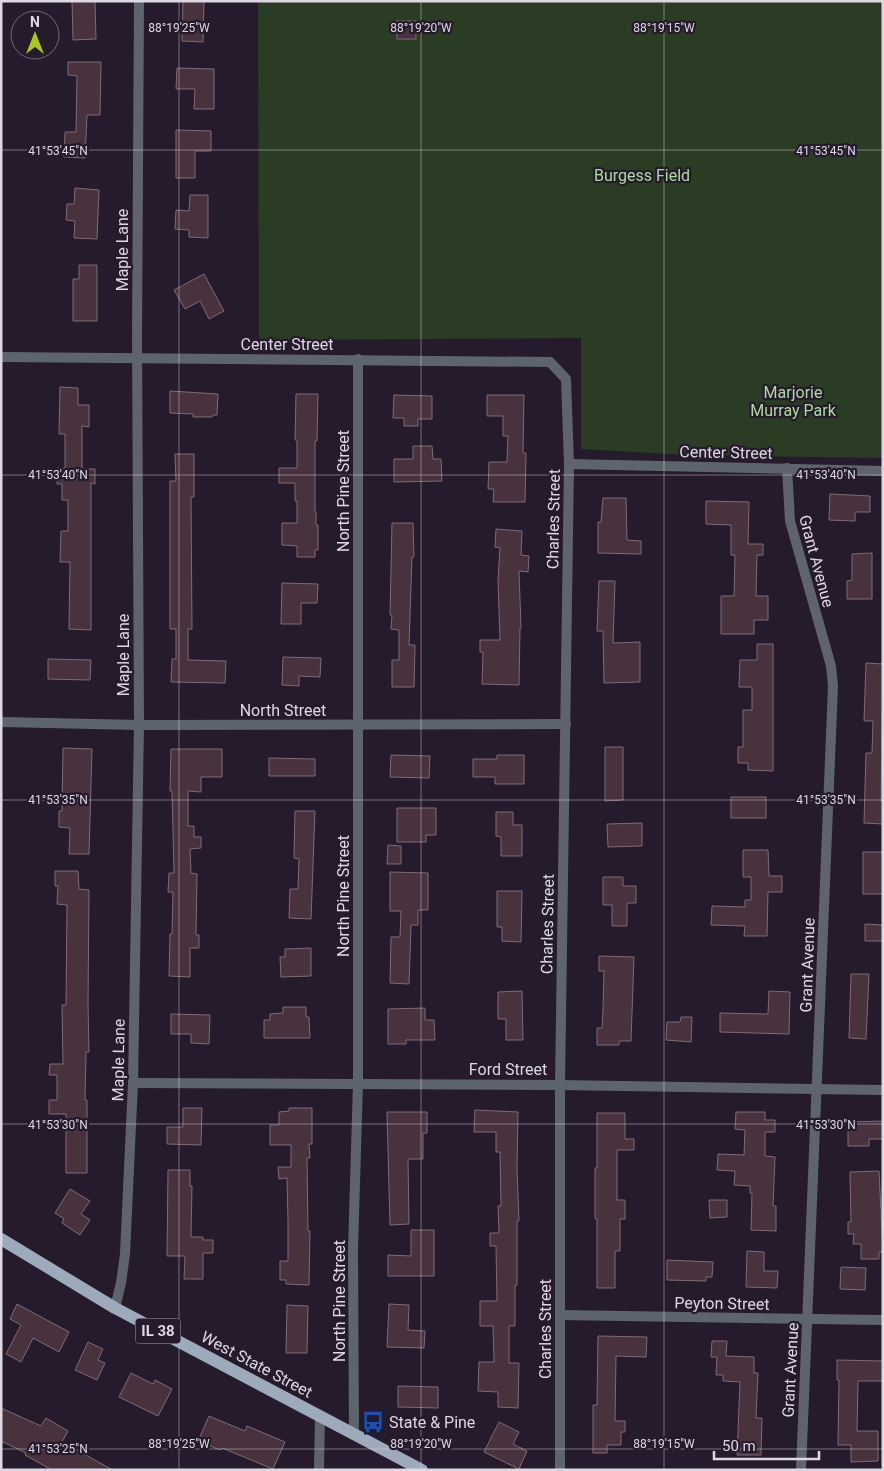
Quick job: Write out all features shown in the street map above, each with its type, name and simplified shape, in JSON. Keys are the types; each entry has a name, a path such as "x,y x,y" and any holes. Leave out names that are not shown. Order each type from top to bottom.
{"main road":[{"name":"West State Street","path":"1,1239 115,1308 422,1470"}],"street":[{"name":"Maple Lane","path":"115,1308 125,1254 134,1083 139,725 137,358 139,1"},
{"name":"Center Street","path":"1,356 550,362 566,379"},
{"name":"North Pine Street","path":"354,1434 353,1249 358,1083 358,359"},
{"name":"Charles Street","path":"560,1470 560,1085 569,464 566,379"},
{"name":"Center Street","path":"569,464 883,471"},
{"name":"Grant Avenue","path":"787,468 790,521 831,666 834,686 801,1470"},
{"name":"North Street","path":"1,722 139,725 566,724"},
{"name":"Ford Street","path":"134,1083 358,1083 883,1090"},
{"name":"Peyton Street","path":"560,1315 883,1320"},
{"path":"319,1470 320,1415"}],"green space":[{"name":"Burgess Field","path":"258,1 883,1 883,458 687,455 581,449 581,338 259,340"}],"building":[{"path":"72,1 95,1 96,39 73,40"},
{"path":"183,1 204,1 203,42 182,41"},
{"path":"397,21 416,21 416,39 397,39"},
{"path":"68,62 101,62 100,115 87,115 85,158 64,157 65,132 76,132 77,76 68,75"},
{"path":"177,68 214,69 214,109 194,109 195,89 176,89"},
{"path":"176,130 211,131 211,151 195,151 195,178 176,178"},
{"path":"75,188 99,190 97,239 74,238 75,221 66,220 67,204 74,204"},
{"path":"190,195 208,195 208,238 189,237 189,230 175,229 176,210 189,211"},
{"path":"79,265 97,265 97,321 73,321 73,279 79,279"},
{"path":"204,274 224,311 209,319 200,301 185,309 174,290"},
{"path":"60,387 78,388 78,405 89,405 89,427 82,426 82,469 95,469 95,484 91,483 91,630 69,629 70,562 60,562 61,531 68,531 68,500 62,500 62,484 57,484 57,468 65,468 65,434 59,434"},
{"path":"170,391 218,394 217,415 212,417 193,417 193,414 170,413"},
{"path":"296,394 318,394 317,441 315,441 315,512 316,525 318,525 318,550 315,550 315,557 297,557 297,546 282,545 282,523 297,523 295,483 279,483 279,468 297,468 297,440 295,440"},
{"path":"394,395 432,396 432,419 418,419 418,426 404,426 404,418 393,418"},
{"path":"487,395 524,395 523,453 526,453 525,502 493,502 494,489 488,489 489,462 507,462 508,436 503,436 503,416 487,416"},
{"path":"413,446 432,446 433,459 441,459 442,481 394,482 394,459 413,459"},
{"path":"175,454 194,454 194,497 191,497 192,629 188,629 188,660 226,661 225,683 171,682 172,659 176,659 176,629 170,629 170,481 176,481"},
{"path":"830,494 870,496 870,512 855,512 855,521 829,520"},
{"path":"603,498 626,498 627,540 641,541 641,554 598,553 598,522 601,522"},
{"path":"706,501 749,502 748,544 763,544 763,555 757,555 756,596 768,596 768,620 754,620 754,634 721,634 721,596 734,596 735,555 731,555 731,525 706,524"},
{"path":"392,523 413,523 414,557 412,557 409,645 415,645 414,687 392,687 392,660 399,660 399,630 391,629 392,615 390,615"},
{"path":"496,529 522,531 521,555 529,556 528,572 519,571 521,628 519,685 482,684 483,652 480,652 480,640 500,640 498,580 500,548 495,547"},
{"path":"872,553 872,599 847,599 847,581 852,580 852,554"},
{"path":"599,581 615,581 613,643 640,642 640,682 604,683 603,631 597,631"},
{"path":"282,583 318,584 317,603 301,603 301,624 281,624"},
{"path":"757,644 773,644 773,771 748,770 748,763 738,763 738,747 743,747 743,710 752,710 752,687 739,687 740,660 757,660"},
{"path":"283,657 321,658 320,677 299,676 299,686 282,685"},
{"path":"48,659 91,660 90,680 48,679"},
{"path":"866,663 883,664 881,801 883,801 883,824 864,823 866,753 872,753 873,721 864,721"},
{"path":"605,747 623,747 623,800 605,801"},
{"path":"63,748 92,749 89,854 69,854 70,828 59,827 59,811 62,811"},
{"path":"171,749 222,749 222,777 201,777 201,792 188,791 188,826 194,826 194,837 201,837 201,848 190,849 191,873 197,874 196,935 199,935 199,948 190,948 190,977 169,976 173,892 168,892 169,873 174,873 172,791 170,791"},
{"path":"391,755 430,756 429,778 390,777"},
{"path":"497,755 524,755 524,784 495,784 495,777 473,777 473,759 497,759"},
{"path":"269,758 315,759 315,776 269,776"},
{"path":"731,797 766,797 766,818 731,818"},
{"path":"397,808 436,808 436,835 426,835 426,842 397,842"},
{"path":"295,811 315,811 311,919 289,918 290,889 298,889 299,859 294,858"},
{"path":"496,812 513,812 513,825 522,825 522,856 501,856 501,837 496,836"},
{"path":"642,823 642,846 608,847 607,824"},
{"path":"388,845 401,846 401,864 387,864"},
{"path":"743,850 768,850 769,876 782,876 782,892 768,892 767,936 744,936 745,926 711,925 712,906 745,907 745,900 751,900 751,877 743,877"},
{"path":"863,852 883,852 883,894 863,894"},
{"path":"55,871 78,871 79,889 89,890 89,1052 86,1052 85,1100 87,1100 87,1173 66,1173 66,1114 49,1114 49,1100 57,1100 57,1075 49,1075 50,1064 63,1064 62,1005 66,1005 67,905 57,904 58,886 55,886"},
{"path":"390,872 428,873 428,910 418,910 418,925 411,925 409,984 390,983 391,937 400,937 401,911 390,911"},
{"path":"603,877 623,877 623,886 636,886 636,903 627,903 627,926 612,926 612,905 603,905"},
{"path":"497,891 522,891 521,942 502,941 502,927 497,927"},
{"path":"865,924 883,925 883,941 865,941"},
{"path":"311,948 311,976 281,977 280,957 285,957 285,949"},
{"path":"599,956 634,957 631,1041 619,1041 619,1045 597,1045 597,1028 602,1028 604,971 599,971"},
{"path":"851,974 869,974 866,1039 849,1038"},
{"path":"522,991 523,1040 506,1040 506,1019 498,1019 498,992"},
{"path":"769,991 790,992 789,1034 720,1032 720,1013 768,1014"},
{"path":"283,1007 306,1007 306,1017 309,1017 310,1038 264,1038 264,1020 270,1020 270,1014 283,1013"},
{"path":"425,1008 425,1020 434,1020 435,1040 406,1040 406,1044 388,1044 388,1009"},
{"path":"171,1014 210,1015 209,1044 191,1043 191,1034 171,1034"},
{"path":"681,1017 692,1017 691,1042 666,1040 667,1022 680,1022"},
{"path":"183,1108 202,1108 201,1145 167,1144 167,1127 183,1127"},
{"path":"289,1108 312,1108 312,1144 309,1144 310,1158 307,1158 308,1231 310,1231 309,1285 286,1284 286,1280 280,1280 280,1261 288,1261 288,1221 287,1178 279,1179 278,1167 291,1167 291,1145 270,1145 270,1125 279,1125 279,1112 289,1111"},
{"path":"475,1110 518,1112 517,1167 519,1221 517,1221 517,1285 515,1285 515,1326 509,1326 509,1363 519,1363 518,1408 498,1407 498,1392 478,1391 479,1362 494,1362 493,1326 480,1326 480,1301 497,1301 496,1246 490,1246 490,1233 499,1233 498,1206 501,1206 500,1152 496,1152 496,1132 474,1132"},
{"path":"387,1112 427,1112 427,1133 423,1133 423,1159 408,1159 409,1224 390,1225"},
{"path":"736,1112 765,1112 765,1120 775,1120 775,1132 765,1132 765,1156 775,1157 773,1206 776,1206 776,1231 751,1230 752,1193 750,1193 750,1186 734,1185 735,1171 717,1170 718,1154 744,1155 745,1130 735,1129"},
{"path":"597,1113 625,1113 625,1139 634,1139 634,1150 617,1150 617,1200 625,1200 625,1219 620,1219 620,1251 615,1251 615,1288 597,1288 595,1168 597,1168"},
{"path":"883,1121 883,1139 869,1139 869,1146 848,1146 848,1122"},
{"path":"168,1170 190,1170 190,1186 192,1186 191,1237 203,1237 203,1240 213,1240 213,1253 203,1253 203,1279 184,1279 185,1256 167,1256"},
{"path":"879,1171 883,1252 879,1252 879,1259 861,1259 861,1244 853,1244 854,1234 848,1234 848,1222 851,1222 850,1172"},
{"path":"70,1189 90,1201 81,1214 90,1220 80,1235 62,1223 64,1219 55,1213"},
{"path":"709,1200 727,1200 727,1217 710,1218"},
{"path":"411,1230 434,1230 434,1276 388,1276 388,1255 411,1256"},
{"path":"747,1251 764,1252 764,1271 778,1271 777,1288 746,1287"},
{"path":"667,1260 713,1262 712,1277 706,1277 706,1281 667,1280"},
{"path":"841,1267 866,1268 865,1290 840,1289"},
{"path":"17,1304 69,1332 59,1352 33,1338 21,1362 6,1354 21,1325 10,1319"},
{"path":"389,1304 409,1305 408,1330 425,1331 424,1348 387,1347"},
{"path":"287,1305 308,1306 307,1353 286,1353"},
{"path":"598,1336 647,1337 646,1357 616,1356 615,1421 625,1421 625,1432 621,1432 621,1445 607,1445 607,1453 593,1453 593,1405 597,1405"},
{"path":"712,1341 727,1341 726,1356 754,1357 754,1373 758,1373 756,1418 762,1418 761,1455 737,1455 740,1382 723,1381 723,1375 716,1375 717,1357 711,1357"},
{"path":"88,1342 103,1349 98,1360 105,1363 97,1380 75,1370"},
{"path":"837,1360 883,1361 883,1381 858,1381 857,1431 878,1431 878,1461 851,1462 851,1445 838,1445 839,1380 837,1380"},
{"path":"131,1373 153,1384 155,1380 172,1389 158,1416 119,1397"},
{"path":"398,1386 438,1387 438,1408 398,1407"},
{"path":"1,1408 41,1426 46,1418 68,1431 62,1442 113,1470 52,1470 25,1455 26,1453 1,1441"},
{"path":"209,1416 245,1431 247,1426 285,1442 273,1469 222,1448 220,1450 198,1441"},
{"path":"499,1422 519,1432 513,1444 527,1451 519,1469 484,1452"}],"place":[{"name":"State & Pine","path":"373,1422"}],"park label":[{"name":"Marjorie Murray Park","path":"793,401"}]}
